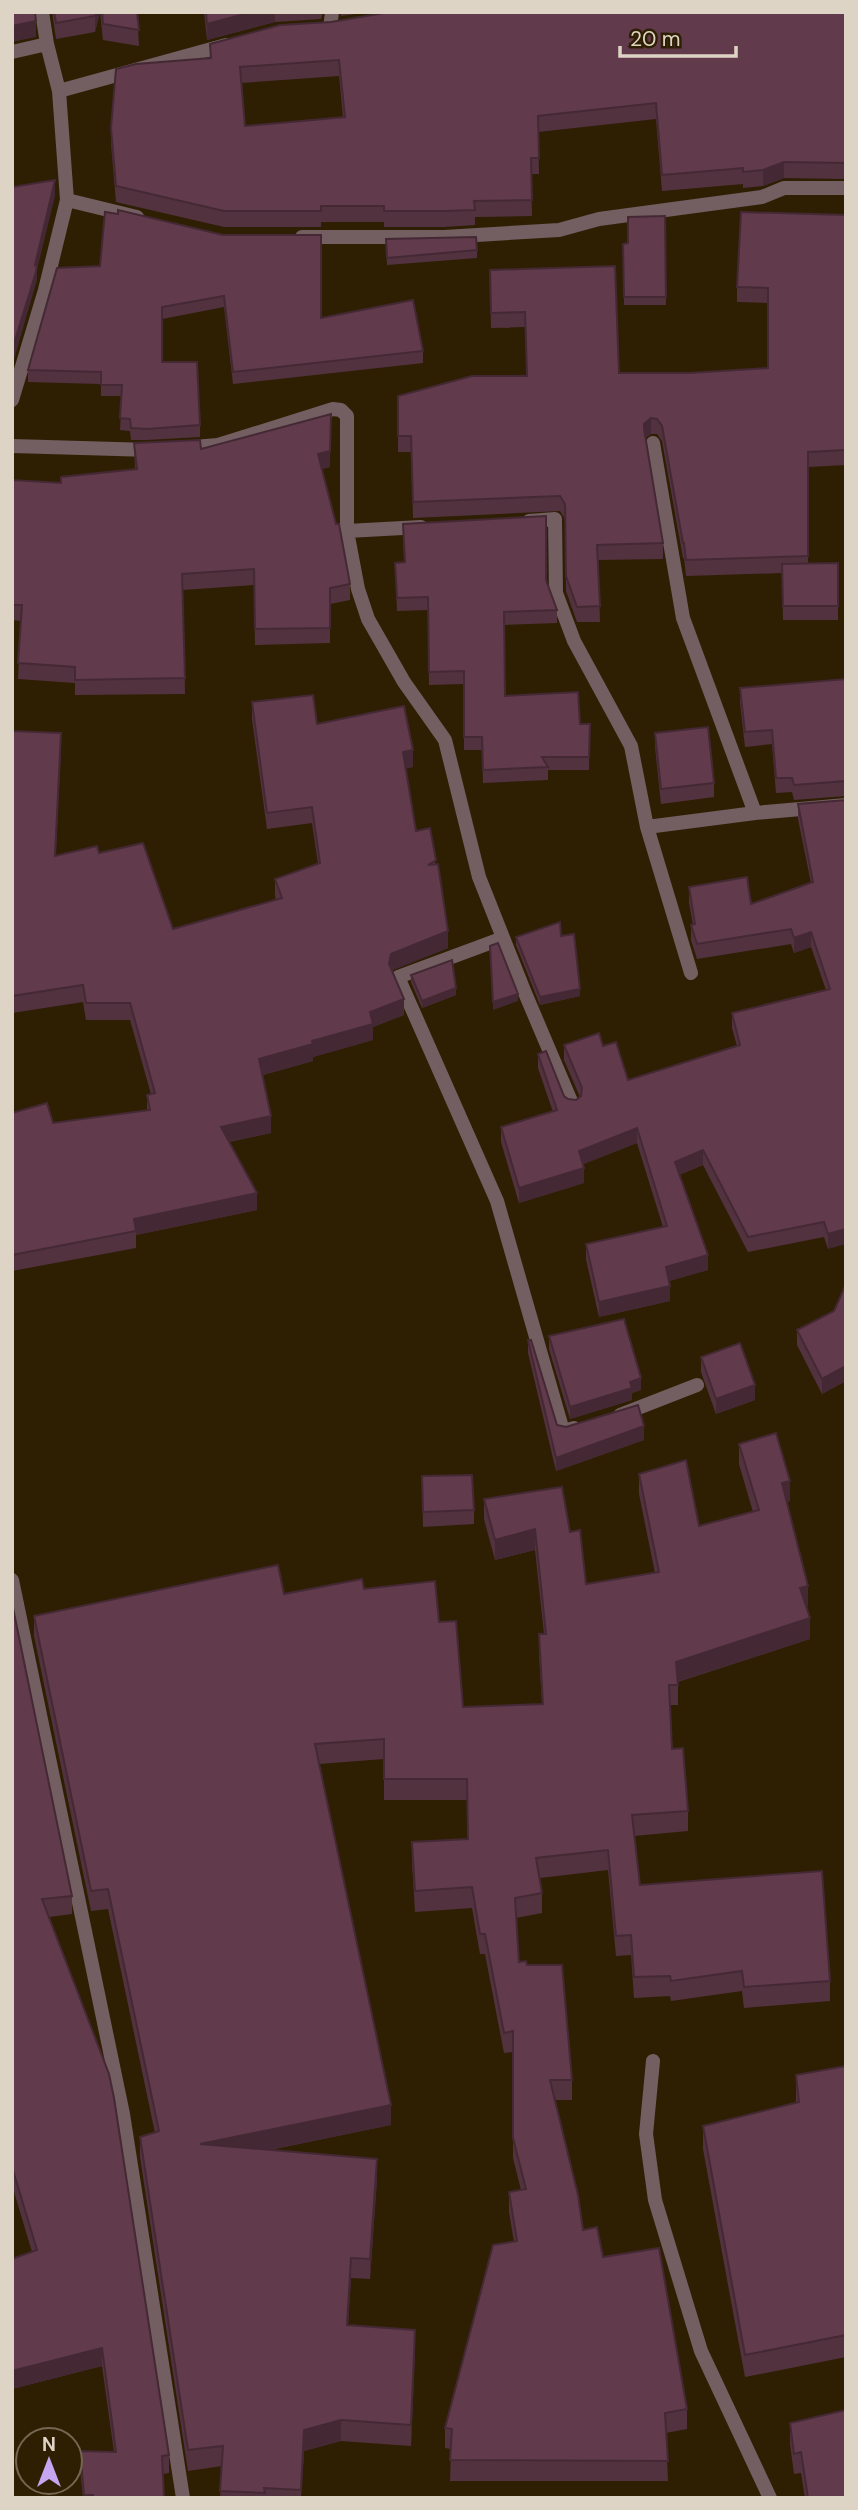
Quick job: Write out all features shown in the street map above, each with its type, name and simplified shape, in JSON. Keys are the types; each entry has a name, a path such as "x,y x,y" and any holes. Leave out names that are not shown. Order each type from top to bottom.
{"street":[{"path":"12,400 45,290 67,200 59,91 42,12"},
{"path":"330,28 332,12"},
{"path":"59,91 239,42"},
{"path":"12,52 47,44"},
{"path":"292,237 444,237 559,230 599,219 762,197 785,188 846,188"},
{"path":"67,200 158,222"},
{"path":"12,446 147,450 218,445 333,409 341,410 347,416 347,531 358,589 369,619 404,682 444,740 479,877 573,1106"},
{"path":"653,443 683,618 755,813"},
{"path":"513,522 555,519 556,593 575,641 631,746 647,827 691,973"},
{"path":"347,531 430,526"},
{"path":"647,827 846,805"},
{"path":"503,938 398,977 497,1201 563,1431 626,1413 697,1385"},
{"path":"12,1580 123,2114 183,2498"},
{"path":"653,2061 646,2134 655,2200 701,2351 769,2498"}],"building":[{"path":"12,12 35,12 36,21 12,26"},
{"path":"54,12 96,12 95,16 56,23"},
{"path":"102,12 137,12 139,30 103,24"},
{"path":"206,12 252,12 207,24"},
{"path":"390,12 846,12 846,163 784,162 763,170 743,172 743,168 662,175 656,103 538,116 539,158 531,158 532,200 474,201 475,210 384,211 384,206 321,206 321,211 224,211 116,186 111,128 116,69 136,64 211,58 210,44 280,25 331,22","holes":["339,60 345,117 245,126 240,67"]},
{"path":"55,180 35,265 37,264 36,272 12,350 12,187"},
{"path":"118,210 223,235 321,235 321,318 413,300 423,351 233,372 224,296 162,307 162,362 197,362 200,425 131,428 130,419 120,418 122,385 101,385 101,372 28,370 57,268 100,266 105,212 118,214"},
{"path":"741,212 846,215 846,450 808,452 808,556 686,560 662,426 657,419 651,418 644,424 644,429 663,543 597,545 600,606 577,607 566,576 565,504 560,496 413,502 411,436 398,436 398,396 472,376 527,376 525,312 491,313 490,270 615,266 619,373 688,373 768,368 768,288 737,287"},
{"path":"665,216 666,297 624,297 623,244 628,243 628,217"},
{"path":"476,237 477,250 387,258 386,239"},
{"path":"331,414 330,451 318,454 336,524 339,524 350,584 330,588 330,628 255,629 254,569 182,574 185,678 75,680 75,667 18,663 22,605 12,605 12,480 61,483 61,477 137,469 134,443 200,440 201,449"},
{"path":"546,516 546,580 557,610 504,612 505,696 578,692 580,724 590,724 589,757 542,757 548,767 483,770 482,737 464,737 464,671 429,672 428,597 397,598 395,563 405,562 403,524"},
{"path":"838,563 838,606 783,606 782,564"},
{"path":"846,679 846,781 794,785 792,778 776,778 772,730 745,732 740,688"},
{"path":"313,695 317,724 404,706 413,750 403,752 416,831 430,828 436,860 428,865 438,864 448,931 391,954 389,964 404,999 370,1012 373,1024 259,1059 271,1116 221,1127 257,1193 134,1219 136,1231 12,1255 12,1113 47,1103 53,1123 150,1110 147,1095 155,1093 130,1003 86,1003 83,985 12,996 12,731 61,733 55,856 97,846 99,853 143,843 173,929 282,898 275,879 320,863 312,807 267,813 252,702"},
{"path":"708,727 714,783 661,789 655,733"},
{"path":"846,800 846,1229 828,1234 824,1222 748,1237 703,1150 675,1162 708,1255 666,1267 670,1286 599,1302 586,1244 667,1226 637,1128 579,1151 584,1168 519,1188 501,1127 557,1110 538,1054 546,1051 564,1096 576,1100 581,1096 582,1088 564,1045 599,1033 603,1046 616,1042 628,1080 740,1045 732,1013 830,989 811,932 794,938 791,929 697,944 691,925 695,924 689,887 747,877 751,904 813,882 798,804"},
{"path":"560,922 561,936 574,934 580,989 540,997 516,937"},
{"path":"498,943 518,994 493,1002 490,946"},
{"path":"452,960 456,988 422,1001 411,975"},
{"path":"846,1284 846,1366 822,1379 797,1330 834,1311"},
{"path":"624,1319 641,1378 630,1382 632,1388 570,1407 549,1336"},
{"path":"528,1340 531,1340 557,1425 566,1427 638,1405 644,1426 556,1458"},
{"path":"740,1343 755,1385 716,1399 701,1357"},
{"path":"776,1433 790,1481 782,1483 808,1586 800,1588 810,1618 676,1662 678,1685 669,1685 672,1749 683,1748 688,1811 632,1815 640,1885 822,1871 830,1981 744,1987 742,1971 671,1981 670,1976 634,1977 631,1935 616,1936 608,1850 536,1858 542,1893 515,1898 519,1962 526,1961 527,1965 562,1965 572,2080 550,2080 578,2195 583,2230 597,2227 603,2257 659,2248 687,2409 665,2413 668,2461 450,2460 452,2429 445,2428 493,2245 517,2241 509,2192 526,2189 513,2138 513,2031 504,2033 485,1934 480,1934 472,1887 415,1891 412,1842 468,1839 467,1779 384,1779 384,1739 315,1744 391,2105 200,2144 377,2159 370,2259 351,2258 347,2325 415,2330 411,2425 341,2420 304,2430 301,2490 264,2488 265,2493 220,2491 223,2446 188,2450 140,2137 159,2131 108,1889 91,1891 34,1616 278,1565 284,1594 362,1579 364,1589 435,1581 439,1622 456,1621 463,1707 543,1704 539,1634 546,1634 535,1529 495,1540 484,1499 562,1487 570,1532 580,1530 586,1584 659,1572 639,1474 686,1460 699,1526 759,1510 739,1444"},
{"path":"472,1475 474,1510 423,1512 422,1476"},
{"path":"12,1603 72,1896 42,1899 109,2074 114,2098 169,2455 162,2456 164,2498 93,2498 93,2495 84,2495 84,2451 116,2452 102,2348 12,2371 12,2259 37,2250 12,2167"},
{"path":"846,2066 846,2335 745,2355 703,2126 799,2102 796,2075"},
{"path":"846,2410 846,2498 808,2498 801,2452 794,2454 790,2423"}]}
